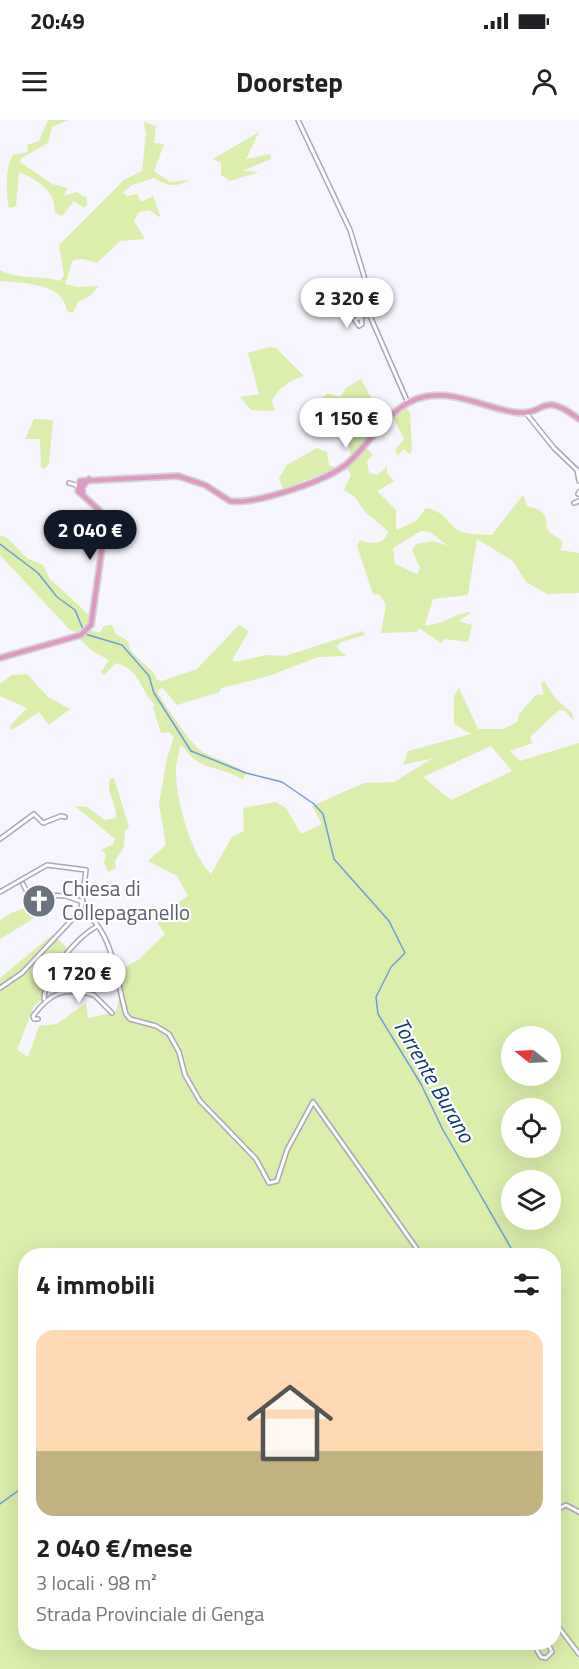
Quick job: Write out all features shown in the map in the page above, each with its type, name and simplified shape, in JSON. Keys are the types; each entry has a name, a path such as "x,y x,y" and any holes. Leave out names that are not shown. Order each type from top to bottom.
{"main road":[{"path":"0,658 81,635 89,629 106,528 105,517 84,496 79,486 80,481 178,476 205,485 230,501 267,498 339,470 396,411 422,397 445,397 526,413 547,404 555,404 579,419"}],"street":[{"path":"298,120 350,230 364,276 369,313 408,403"},
{"path":"361,317 369,313"},
{"path":"526,413 554,448 578,471 579,481"},
{"path":"69,483 79,486"},
{"path":"574,503 579,501"},
{"path":"0,839 34,814 43,823 61,816 66,817"},
{"path":"0,892 47,865 86,870 81,910 22,973 0,988"},
{"path":"23,884 28,894 66,896 83,902"},
{"path":"81,910 97,926 110,950 126,1014 130,1019 156,1026 169,1034 179,1052 185,1075 200,1101 256,1160 265,1180 269,1184 277,1181 287,1149 313,1102 416,1248"},
{"path":"44,1000 47,981 54,971 78,940 97,926"},
{"path":"38,1019 34,1019 33,1016 44,1000 56,993 87,993 100,999 112,1012"},
{"path":"561,1508 566,1505 579,1512"},
{"path":"561,1630 579,1654"},
{"path":"537,1650 542,1657 546,1658 552,1652 551,1650"}],"green space":[{"path":"48,120 68,120 52,127 48,143 21,158 20,162 52,184 67,188 64,196 76,192 87,198 87,205 84,208 74,201 62,216 55,213 55,205 49,192 33,179 19,172 16,206 9,208 8,202 7,181 10,160 13,155 28,152 27,145 39,141"},
{"path":"144,122 156,126 154,143 164,144 154,171 170,182 190,180 172,185 154,178 132,185 123,192 127,196 137,194 141,202 153,196 161,218 149,210 139,212 134,221 145,239 120,241 97,263 83,259 73,260 65,284 78,287 99,286 90,296 78,302 73,313 67,311 64,301 50,289 0,281 0,270 14,275 60,281 64,275 59,245 124,180 142,171 146,135"},
{"path":"259,132 246,159 270,154 271,159 242,171 259,172 230,181 221,175 221,163 213,159"},
{"path":"270,347 276,348 304,376 289,382 277,392 272,401 275,411 251,410 240,397 259,394 248,353"},
{"path":"361,379 384,422 351,459 348,439 340,426 331,426 323,398 327,393 340,397 346,388"},
{"path":"406,407 410,413 412,450 410,454 403,449 398,456 395,450 404,439 393,417"},
{"path":"34,419 53,420 49,464 44,469 41,467 40,439 25,439"},
{"path":"317,448 327,452 329,465 337,468 283,489 279,478 287,465"},
{"path":"366,448 373,454 367,462 369,473 377,475 387,467 387,473 394,481 377,491 396,510 396,530 416,521 426,508 439,513 462,532 492,535 523,495 527,506 541,512 545,517 548,530 563,543 560,550 579,553 579,593 547,594 526,582 513,561 477,539 468,595 433,599 425,625 437,624 460,614 472,612 459,621 472,625 468,642 445,639 441,643 419,628 417,632 381,633 386,605 380,595 373,594 357,546 360,540 377,543 384,539 388,531 365,512 354,496 344,490 351,475 347,468","holes":["421,531 430,532 448,546 433,541 416,544 412,550 420,568 417,574 395,564 393,548"]},
{"path":"0,535 7,538 27,558 43,565 50,579 90,616 88,625 78,633 69,629 0,555"},
{"path":"112,625 116,634 128,641 133,653 151,669 157,680 162,681 197,669 239,625 249,631 232,660 235,662 267,655 285,656 363,631 365,635 341,642 336,647 346,656 318,657 269,676 221,688 220,692 177,705 163,688 159,689 158,693 166,706 200,750 246,773 243,780 200,763 180,746 176,771 182,813 197,854 211,874 232,837 244,831 243,808 276,802 286,808 301,834 322,824 312,806 364,783 394,782 433,758 403,765 408,751 471,734 454,724 454,696 459,688 478,729 503,729 517,722 519,714 536,695 544,694 541,684 544,681 556,699 572,713 574,721 565,711 559,710 530,737 532,743 510,751 520,761 579,743 579,1669 0,1669 0,978 53,934 68,949 47,981 41,1000 34,1006 17,1050 28,1057 39,1026 57,1024 86,1003 88,1018 116,1012 125,967 138,960 165,934 149,911 152,905 165,911 188,896 177,876 148,861 166,845 159,804 167,758 174,737 169,732 161,733 153,708 155,705 130,670 116,663 104,675 101,672 109,660 94,652 78,638 91,631 100,632 104,626","holes":["491,746 512,771 451,800 423,777"]},
{"path":"27,674 48,697 70,709 49,725 39,712 12,730 10,726 27,708 0,696 0,684 12,675"},
{"path":"114,778 129,827 125,830 124,847 115,861 116,868 108,872 104,862 106,854 101,850 113,844 115,839 75,806 87,807 105,820 116,818 109,789 110,779"},
{"path":"57,897 49,909 0,939 0,920 11,913"}],"waterway":[{"name":"Torrente Burano","path":"0,544 38,573 57,597 75,610 85,634 122,645 149,676 154,693 191,751 246,773 282,782 314,804 323,814 334,859 389,921 405,953 391,967 376,997 378,1014 421,1084 443,1130 511,1248"},
{"path":"0,1504 18,1491"}],"place":[{"name":"Chiesa di Collepaganello","path":"39,901"}]}
